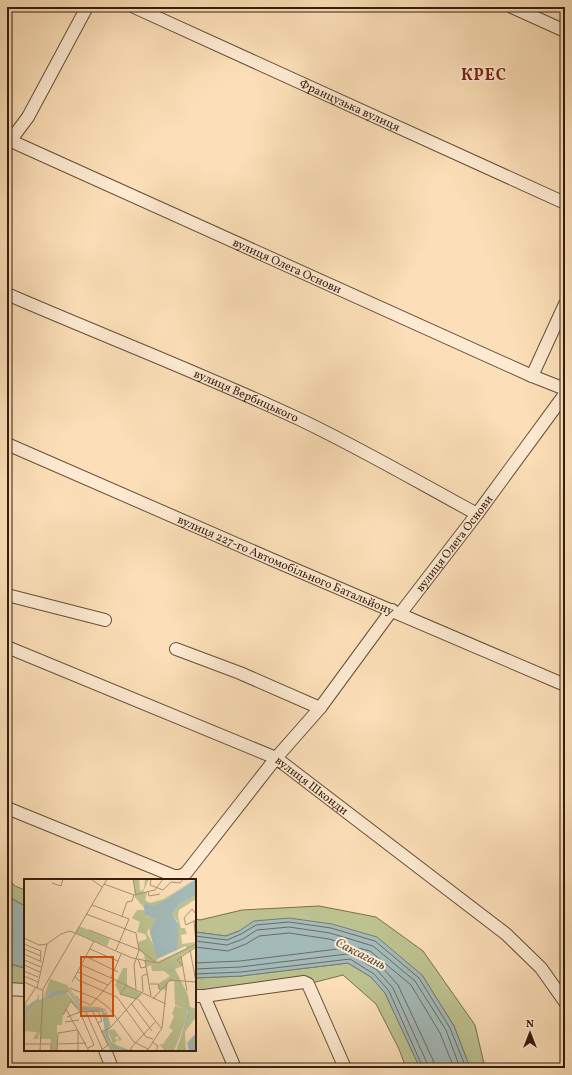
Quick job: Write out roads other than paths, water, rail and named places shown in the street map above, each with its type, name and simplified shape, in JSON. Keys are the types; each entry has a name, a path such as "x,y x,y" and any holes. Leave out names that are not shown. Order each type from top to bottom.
{"street":[{"path":"9,143 28,117 87,7"},
{"name":"Французька вулиця","path":"134,7 565,203"},
{"path":"512,7 565,31"},
{"name":"вулиця Олега Основи","path":"9,143 532,376 565,389"},
{"name":"вулиця Вербицького","path":"7,294 299,419 356,448 477,514"},
{"path":"532,376 565,304"},
{"name":"вулиця Олега Основи","path":"7,808 174,876 180,876 186,873 276,758 320,708 396,612 477,514 565,394"},
{"name":"вулиця 227-го Автомобільного Батальйону","path":"7,444 565,685"},
{"path":"7,595 105,620"},
{"name":"вулиця Шконди","path":"7,647 276,758 506,934 541,968 565,1002"},
{"path":"176,649 240,673 320,708"},
{"path":"235,1068 200,996 304,982 308,984 345,1068"},
{"path":"7,989 24,990"},
{"path":"105,1051 112,1068"}],"water":[{"path":"7,896 24,905 24,968 7,963"},
{"name":"Саксагань","path":"289,918 332,924 377,937 422,975 454,1026 470,1068 420,1068 385,993 371,977 348,963 241,976 196,978 196,932 226,936 239,931 254,921"}],"district":[{"name":"КРЕС","path":"484,74"}]}
